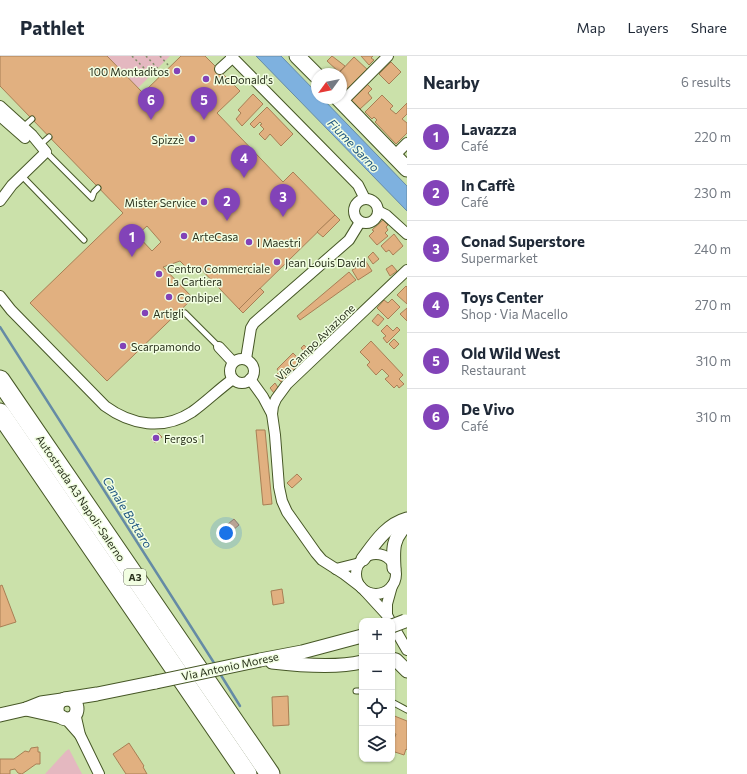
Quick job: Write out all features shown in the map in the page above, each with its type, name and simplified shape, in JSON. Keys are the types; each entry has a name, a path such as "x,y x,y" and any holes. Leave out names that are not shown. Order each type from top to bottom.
{"highway":[{"name":"Autostrada A3 Napoli-Salerno","path":"0,380 270,774"},
{"name":"Autostrada A3 Napoli-Salerno","path":"0,413 247,774"}],"main road":[{"path":"299,57 311,70"},
{"path":"344,104 407,169"}],"street":[{"path":"347,94 388,56"},
{"path":"220,69 232,57 358,185 365,199"},
{"path":"0,106 23,127 43,149 0,201"},
{"path":"0,116 25,138"},
{"path":"394,156 407,143"},
{"path":"369,199 375,204 378,211 377,216 368,223 360,222 355,216 354,209 357,202 369,199"},
{"path":"378,211 386,215 407,234"},
{"path":"246,359 251,328 254,323 349,240 360,222"},
{"name":"Via Campo Aviazione","path":"387,618 363,589 348,576 322,560 287,512 282,501 279,487 272,406 280,392 287,384 407,270"},
{"path":"0,296 11,310 105,406 116,414 130,420 143,423 161,423 176,420 191,412 233,379"},
{"path":"219,347 233,362"},
{"path":"238,359 246,359 254,368 253,376 243,383 233,379 230,368 233,362 238,359"},
{"path":"250,379 263,397 272,414"},
{"path":"393,584 390,588 380,594 370,593 363,589 356,578 357,567 383,533 394,524 407,519"},
{"path":"390,618 388,599 395,579 393,552 394,543 398,535 407,524"},
{"path":"336,569 361,561 373,555 384,556 394,568"},
{"path":"395,621 406,620"},
{"name":"Via Campo Aviazione","path":"395,630 407,650"},
{"name":"Via Antonio Morese","path":"0,714 26,709 41,703 98,694 302,652 359,637"},
{"path":"260,660 296,664 359,662"},
{"path":"395,660 407,671"},
{"name":"Via Antonio Morese","path":"26,709 69,715 98,694"},
{"path":"64,699 69,699 74,702 77,708 69,715 99,774"}],"lane":[{"path":"23,127 32,119"},
{"path":"49,137 43,149 92,198 94,192 98,188"},
{"path":"22,176 84,240"},
{"path":"185,313 219,347"},
{"path":"395,704 407,710"}],"path":[{"path":"132,56 152,76"},
{"path":"146,56 163,74"},
{"path":"160,56 170,67"}],"shaded area":[{"path":"107,56 170,56 138,88"},
{"path":"69,749 82,774 45,774 66,751"}],"water":[{"name":"Fiume Sarno","path":"256,56 281,56 311,87 311,104 328,104 407,186 407,211"}],"building":[{"path":"0,56 107,56 143,93 181,56 205,56 240,91 217,113 283,182 293,172 335,215 239,309 198,266 191,272 180,261 163,267 193,298 107,381 30,303 123,213 0,86","holes":["147,226 161,242 152,251 137,235"]},
{"path":"332,56 345,66 343,68 335,68 327,61"},
{"path":"361,56 373,56 371,58 374,60 369,65"},
{"path":"354,57 370,72 347,92 347,68 344,68"},
{"path":"391,62 401,72 389,84 379,74"},
{"path":"366,83 372,89 368,93 372,98 360,109 349,98"},
{"path":"253,94 263,104 242,126 236,119 241,113 238,110"},
{"path":"382,95 393,106 390,109 396,114 407,103 407,114 402,119 407,123 407,133 396,144 375,122 377,120 374,117 372,119 365,112"},
{"path":"267,107 293,134 281,146 270,134 265,140 259,134 264,129 260,125 262,124 260,122 254,128 250,124"},
{"path":"335,215 340,220 323,237 317,232"},
{"path":"383,220 388,225 386,227 388,230 385,233 388,236 377,245 369,236 374,231 372,230"},
{"path":"394,234 403,246 393,255 389,250 386,252 381,246"},
{"path":"373,252 379,259 373,264 368,257"},
{"path":"365,260 372,271 358,280 352,270"},
{"path":"392,265 397,271 390,276 386,269"},
{"path":"349,272 356,280 300,320 297,316"},
{"path":"406,286 407,287 407,304 397,295"},
{"path":"260,288 264,292 243,313 239,309"},
{"path":"392,299 400,307 388,319 377,308 384,300 388,303"},
{"path":"407,308 407,321 400,314"},
{"path":"378,314 384,319 378,326 372,321"},
{"path":"387,325 393,331 397,327 400,330 387,343 383,338 386,336 381,331"},
{"path":"394,339 399,344 394,349 389,344"},
{"path":"371,341 403,375 399,379 404,384 399,388 397,385 394,388 385,379 389,376 382,369 376,375 367,365 370,362 360,352"},
{"path":"304,345 313,355 310,358 301,348"},
{"path":"293,353 304,364 284,385 275,376 279,372 277,369"},
{"path":"275,383 279,389 274,393 270,388"},
{"path":"256,430 265,430 272,504 263,505"},
{"name":"Fergos 1","path":"158,433 162,437 155,443 151,439"},
{"path":"297,474 302,479 292,488 287,483"},
{"path":"234,519 239,525 233,530 228,524"},
{"path":"2,585 16,622 0,627 0,586"},
{"path":"282,589 284,603 273,605 271,591"},
{"path":"288,696 289,725 273,726 272,697"},
{"path":"395,716 407,721 407,750 406,749 404,755 395,752"},
{"path":"129,743 144,766 143,767 147,774 126,774 113,754"},
{"path":"38,747 38,752 40,752 40,764 36,764 22,774 18,773 15,769 10,770 10,774 0,774 0,759 14,759 25,751 29,752 31,748"}],"waterway":[{"name":"Canale Bottaro","path":"0,327 216,666"},
{"name":"Canale Bottaro","path":"219,672 240,706"}],"place":[{"name":"100 Montaditos","path":"177,71"},
{"name":"McDonald's","path":"206,79"},
{"name":"De Vivo","path":"151,120"},
{"name":"Old Wild West","path":"204,120"},
{"name":"Spizzè","path":"192,139"},
{"name":"Toys Center","path":"244,178"},
{"name":"Mister Service","path":"204,202"},
{"name":"Conad Superstore","path":"283,217"},
{"name":"In Caffè","path":"227,221"},
{"name":"ArteCasa","path":"184,236"},
{"name":"I Maestri","path":"249,242"},
{"name":"Lavazza","path":"132,257"},
{"name":"Jean Louis David","path":"277,262"},
{"name":"Centro Commerciale La Cartiera","path":"159,274"},
{"name":"Conbipel","path":"169,297"},
{"name":"Artigli","path":"145,313"},
{"name":"Scarpamondo","path":"123,346"},
{"name":"Fergos 1","path":"156,438"}]}
